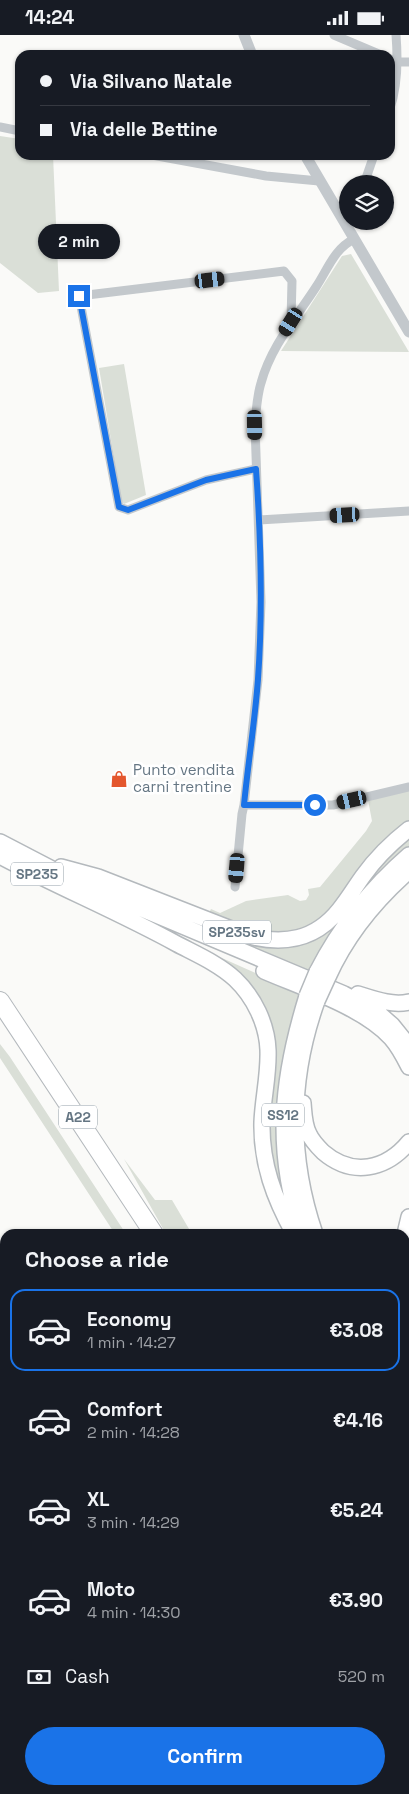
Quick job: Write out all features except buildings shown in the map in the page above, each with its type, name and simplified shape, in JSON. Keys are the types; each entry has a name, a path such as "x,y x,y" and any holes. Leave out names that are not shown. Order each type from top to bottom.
{"highway":[{"name":"SP235sv","path":"30,859 98,877 249,936 275,941 289,940 302,937 329,921 371,865 389,845 409,829"},
{"name":"SP235","path":"0,842 30,859"},
{"name":"SP235","path":"0,855 74,892"},
{"name":"SS12","path":"301,1229 288,1177 284,1145 283,1122 290,1056 341,929 388,873 409,855"},
{"name":"SP235sv","path":"30,859 113,898 344,994 376,1011 392,1025 409,1046"},
{"name":"SS12","path":"322,974 334,964 352,935 382,897 409,871"},
{"name":"SP235sv","path":"74,892 162,935 218,966 247,993 257,1009 264,1029 268,1050 268,1070 262,1120 264,1159 268,1178 291,1229"},
{"name":"SP235sv","path":"74,892 120,908 325,997 367,1018 390,1037 402,1053 409,1067"},
{"path":"344,994 357,993 396,1004 409,1002"},
{"name":"SS12","path":"312,998 295,1102 295,1122 298,1169 313,1229"},
{"name":"A22","path":"0,1001 151,1229"},
{"name":"A22","path":"0,1021 137,1229"},
{"path":"308,1025 303,1102 308,1134 318,1148 337,1163 347,1167 372,1167 388,1161 398,1154 409,1142"}],"street":[{"path":"244,35 250,50"},
{"path":"334,35 369,50"},
{"path":"395,50 396,35"},
{"path":"395,60 409,62"},
{"path":"0,127 15,130"},
{"path":"179,160 266,176 320,181"},
{"path":"308,160 339,210"},
{"path":"367,175 372,160"},
{"path":"351,230 354,239 409,332"},
{"path":"235,887 258,680 261,602 255,425 261,382 275,347 335,254 345,244 354,239"},
{"path":"256,469 206,480 128,510 119,507 79,296 284,271 292,281 291,322"},
{"path":"259,520 409,511"},
{"path":"244,805 333,805 409,787"}],"shaded area":[{"path":"0,136 15,138 15,160 53,160 59,291 38,293 0,263"},
{"path":"351,254 409,352 281,351 342,256"},
{"path":"124,364 146,495 124,504 121,500 99,368"},
{"path":"409,790 409,825 337,904 305,931 271,936 208,915 211,909 220,913 246,901 288,895 300,901 306,900 309,895 308,889 320,887 366,831 372,821 368,800"},
{"path":"409,837 409,848 311,973 144,901 292,945"},
{"path":"204,950 302,994 297,1229 295,1229 278,1190 269,1151 271,1030"},
{"path":"0,1044 123,1229 112,1229 0,1058"},
{"path":"124,1159 155,1200 172,1200 189,1229 163,1229"}],"place":[{"name":"Punto vendita carni trentine","path":"119,779"}],"route":[{"path":"79,296 119,507 128,510 206,480 256,469 261,602 258,680 244,805 315,805"}]}
